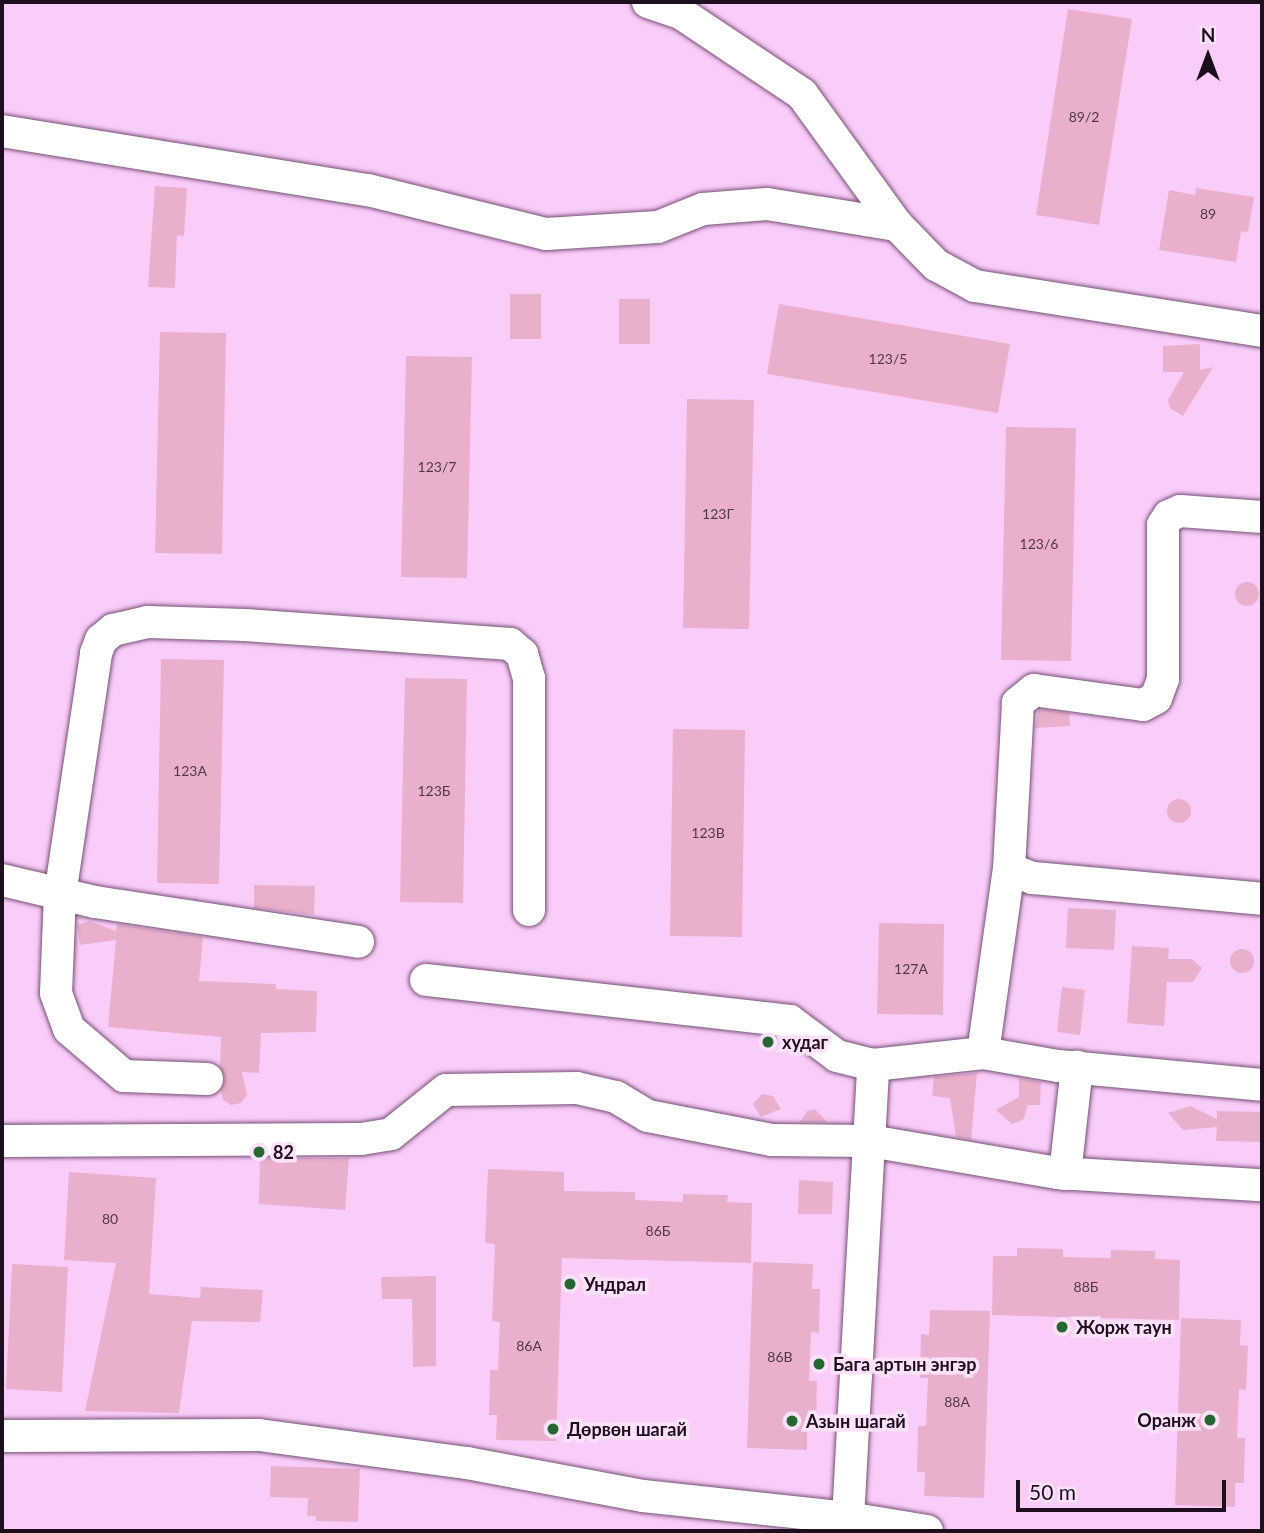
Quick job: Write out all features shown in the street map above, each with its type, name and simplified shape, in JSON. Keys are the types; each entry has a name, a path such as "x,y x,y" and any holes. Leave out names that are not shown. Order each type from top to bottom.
{"street":[{"path":"648,2 682,13 802,94 897,225 936,265 975,286 1262,331"},
{"path":"2,131 368,190 546,234 658,227 703,209 767,204 897,225"},
{"path":"983,1053 1009,869 1018,703 1034,690 1143,705 1156,698 1163,678 1163,525 1169,516 1180,511 1262,517"},
{"path":"207,1079 124,1076 69,1029 56,993 60,895 101,640 113,630 140,623 244,625 494,640 517,649 529,678 529,909"},
{"path":"1009,869 1032,878 1262,899"},
{"path":"2,880 60,895 358,942"},
{"path":"426,980 790,1021 836,1056 873,1065 983,1053 1077,1067 1262,1085"},
{"path":"848,1518 873,1065"},
{"path":"1065,1174 1077,1067"},
{"path":"2,1141 361,1139 391,1135 446,1090 577,1088 616,1097 648,1116 772,1140 870,1140 1065,1174 1262,1185"},
{"path":"2,1436 259,1435 467,1463 643,1496 848,1518 927,1531"}],"building":[{"path":"1068,9 1132,19 1099,225 1036,215"},
{"path":"155,186 187,188 184,236 177,235 175,288 148,287"},
{"path":"1196,188 1254,197 1248,232 1241,231 1236,262 1159,250 1169,190 1195,195"},
{"path":"510,294 541,294 541,339 510,339"},
{"path":"619,299 650,299 650,344 619,344"},
{"path":"779,304 1010,344 998,413 767,374"},
{"path":"160,332 226,333 222,554 155,553"},
{"path":"1200,344 1200,370 1213,367 1183,416 1170,408 1168,400 1184,372 1163,372 1163,346"},
{"path":"406,356 472,357 467,578 401,577"},
{"path":"687,399 754,400 749,629 683,628"},
{"path":"1006,427 1076,428 1071,661 1001,660"},
{"path":"1247,582 1258,589 1259,594 1252,605 1247,606 1236,599 1235,594 1242,583"},
{"path":"161,659 224,660 219,884 157,883"},
{"path":"405,678 467,679 463,903 400,902"},
{"path":"1039,709 1069,713 1070,726 1035,728"},
{"path":"673,729 745,730 742,937 670,936"},
{"path":"1179,799 1190,806 1191,811 1184,822 1179,823 1168,816 1167,811 1174,800"},
{"path":"254,885 315,886 314,915 254,908"},
{"path":"1068,908 1116,910 1114,950 1066,948"},
{"path":"89,921 116,931 117,924 203,937 199,981 276,984 276,989 317,991 316,1032 261,1033 259,1073 242,1072 247,1095 241,1103 231,1105 223,1100 221,1090 225,1079 220,1066 221,1037 108,1027 116,940 80,945 77,925"},
{"path":"879,923 944,924 943,1015 877,1014"},
{"path":"1132,946 1169,948 1168,959 1192,959 1202,968 1193,982 1167,982 1164,1026 1127,1023"},
{"path":"1242,949 1253,956 1254,961 1247,972 1242,973 1231,966 1230,961 1237,950"},
{"path":"1062,987 1085,990 1080,1035 1057,1032"},
{"path":"977,1073 971,1140 956,1137 950,1098 932,1096 934,1077"},
{"path":"1019,1078 1041,1082 1040,1105 1028,1105 1023,1120 1012,1124 996,1110 1019,1097"},
{"path":"762,1094 773,1096 781,1109 761,1117 753,1104"},
{"path":"1190,1106 1217,1119 1217,1111 1262,1112 1262,1142 1216,1141 1217,1127 1183,1130 1168,1113"},
{"path":"815,1109 827,1122 800,1122 807,1111"},
{"path":"260,1158 349,1158 345,1210 259,1204"},
{"path":"488,1169 564,1172 564,1191 635,1192 635,1200 683,1202 683,1194 728,1195 727,1202 752,1203 751,1263 562,1258 556,1441 496,1440 497,1415 489,1415 490,1370 498,1370 500,1322 492,1321 495,1244 485,1243"},
{"path":"69,1172 156,1178 149,1294 200,1298 201,1287 263,1290 260,1322 192,1321 179,1413 85,1411 116,1263 64,1260"},
{"path":"799,1180 833,1182 832,1214 798,1214"},
{"path":"1017,1248 1063,1249 1063,1257 1111,1258 1111,1250 1155,1251 1155,1259 1180,1260 1179,1320 992,1315 993,1256 1017,1256"},
{"path":"753,1262 813,1264 812,1289 820,1289 819,1333 811,1332 809,1381 817,1381 816,1426 807,1426 807,1450 747,1448"},
{"path":"12,1264 68,1267 62,1392 6,1389"},
{"path":"436,1276 436,1366 413,1367 412,1299 382,1299 381,1277"},
{"path":"930,1310 990,1311 984,1498 924,1496 925,1472 917,1472 918,1426 926,1426 928,1378 920,1378 921,1334 929,1335"},
{"path":"1181,1318 1241,1320 1240,1345 1248,1346 1246,1390 1239,1389 1237,1438 1245,1438 1244,1483 1235,1483 1235,1507 1175,1505"},
{"path":"271,1466 360,1469 358,1522 316,1521 316,1516 307,1516 308,1498 270,1497"}],"place":[{"name":"худаг","path":"768,1042"},
{"name":"82","path":"259,1152"},
{"name":"Ундрал","path":"570,1284"},
{"name":"Жорж таун","path":"1062,1327"},
{"name":"Бага артын энгэр","path":"819,1364"},
{"name":"Оранж","path":"1210,1420"},
{"name":"Азын шагай","path":"792,1421"},
{"name":"Дөрвөн шагай","path":"553,1429"}]}
